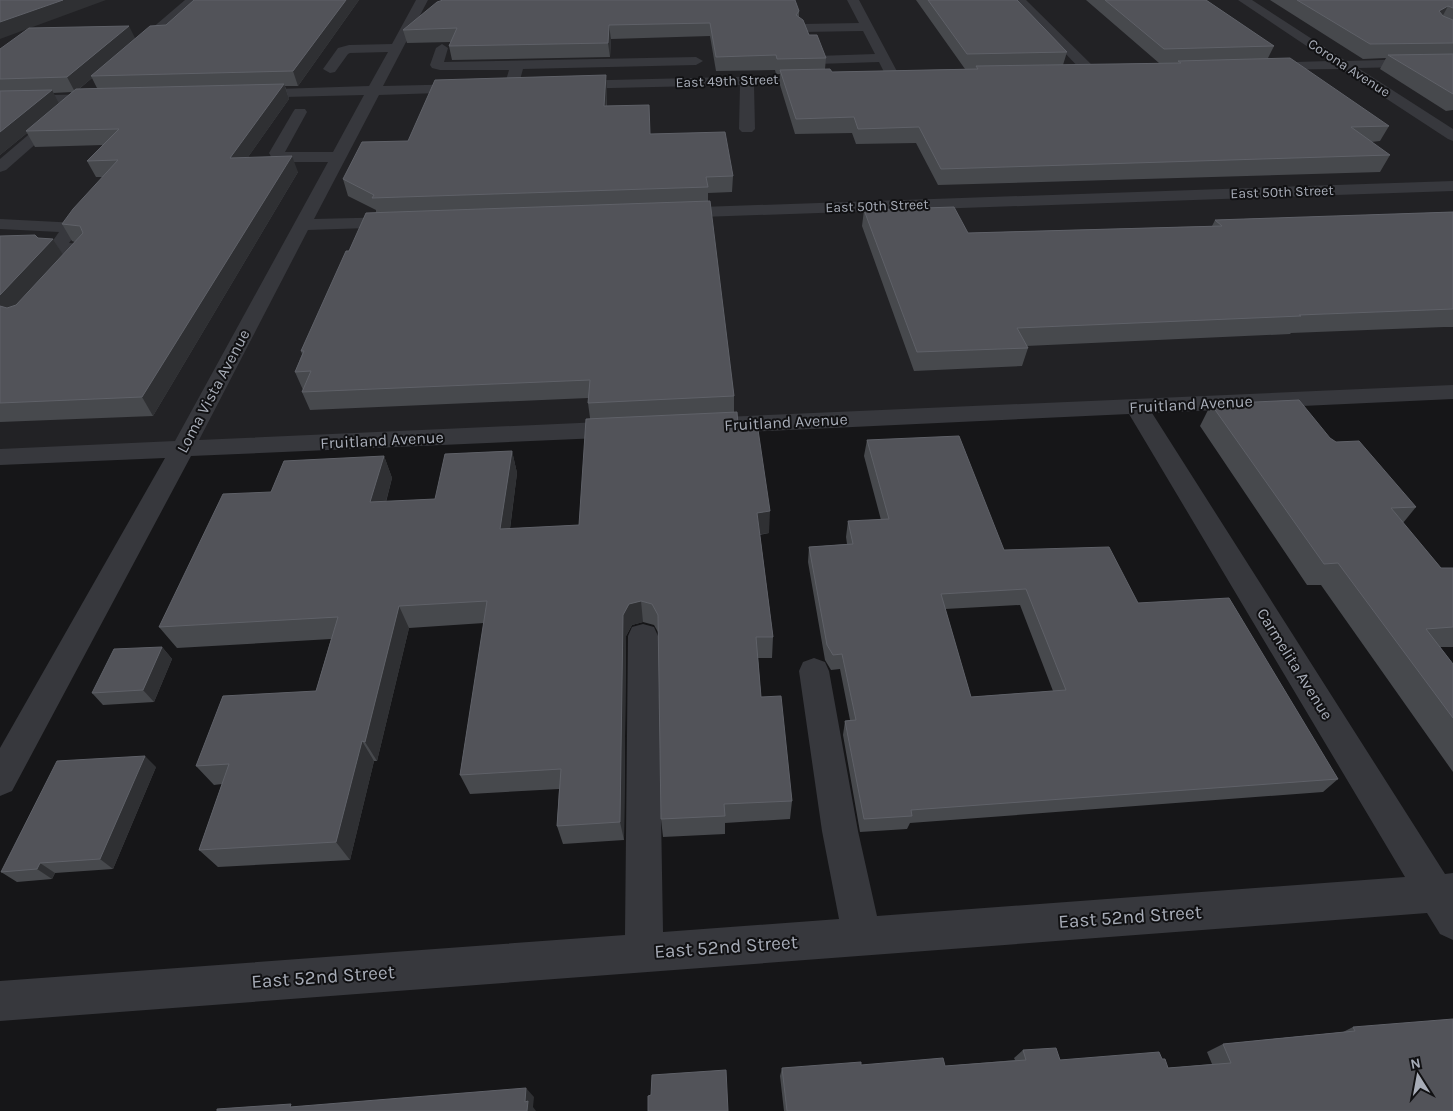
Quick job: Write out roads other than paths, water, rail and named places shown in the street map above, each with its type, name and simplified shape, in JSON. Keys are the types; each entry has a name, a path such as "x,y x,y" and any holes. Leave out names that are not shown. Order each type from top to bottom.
{"street":[{"path":"122,62 192,0"},
{"path":"853,0 884,58 898,76 874,77"},
{"path":"1020,0 1095,71 1070,72"},
{"name":"Corona Avenue","path":"1244,0 1453,136"},
{"name":"Loma Vista Avenue","path":"0,780 183,448 396,48 423,3"},
{"path":"803,28 867,27"},
{"path":"330,69 343,51 349,49 396,48"},
{"path":"442,48 437,60 437,65 440,66 696,62"},
{"path":"817,60 884,58"},
{"path":"1246,67 1453,62"},
{"path":"511,87 517,66"},
{"name":"East 49th Street","path":"560,86 835,78"},
{"path":"747,81 747,129"},
{"path":"0,167 93,86"},
{"path":"236,94 482,88"},
{"path":"0,100 118,97"},
{"path":"300,112 277,153 279,157 338,157"},
{"name":"East 50th Street","path":"659,213 1453,186"},
{"path":"302,225 411,222"},
{"path":"0,224 72,227 56,248 83,249 58,276"},
{"name":"Fruitland Avenue","path":"679,427 1453,392"},
{"name":"Carmelita Avenue","path":"1136,406 1447,902"},
{"name":"Fruitland Avenue","path":"0,457 650,428"},
{"path":"643,636 644,953"},
{"path":"814,671 840,831 862,937"},
{"name":"East 52nd Street","path":"0,1001 862,937 1447,902"}]}
